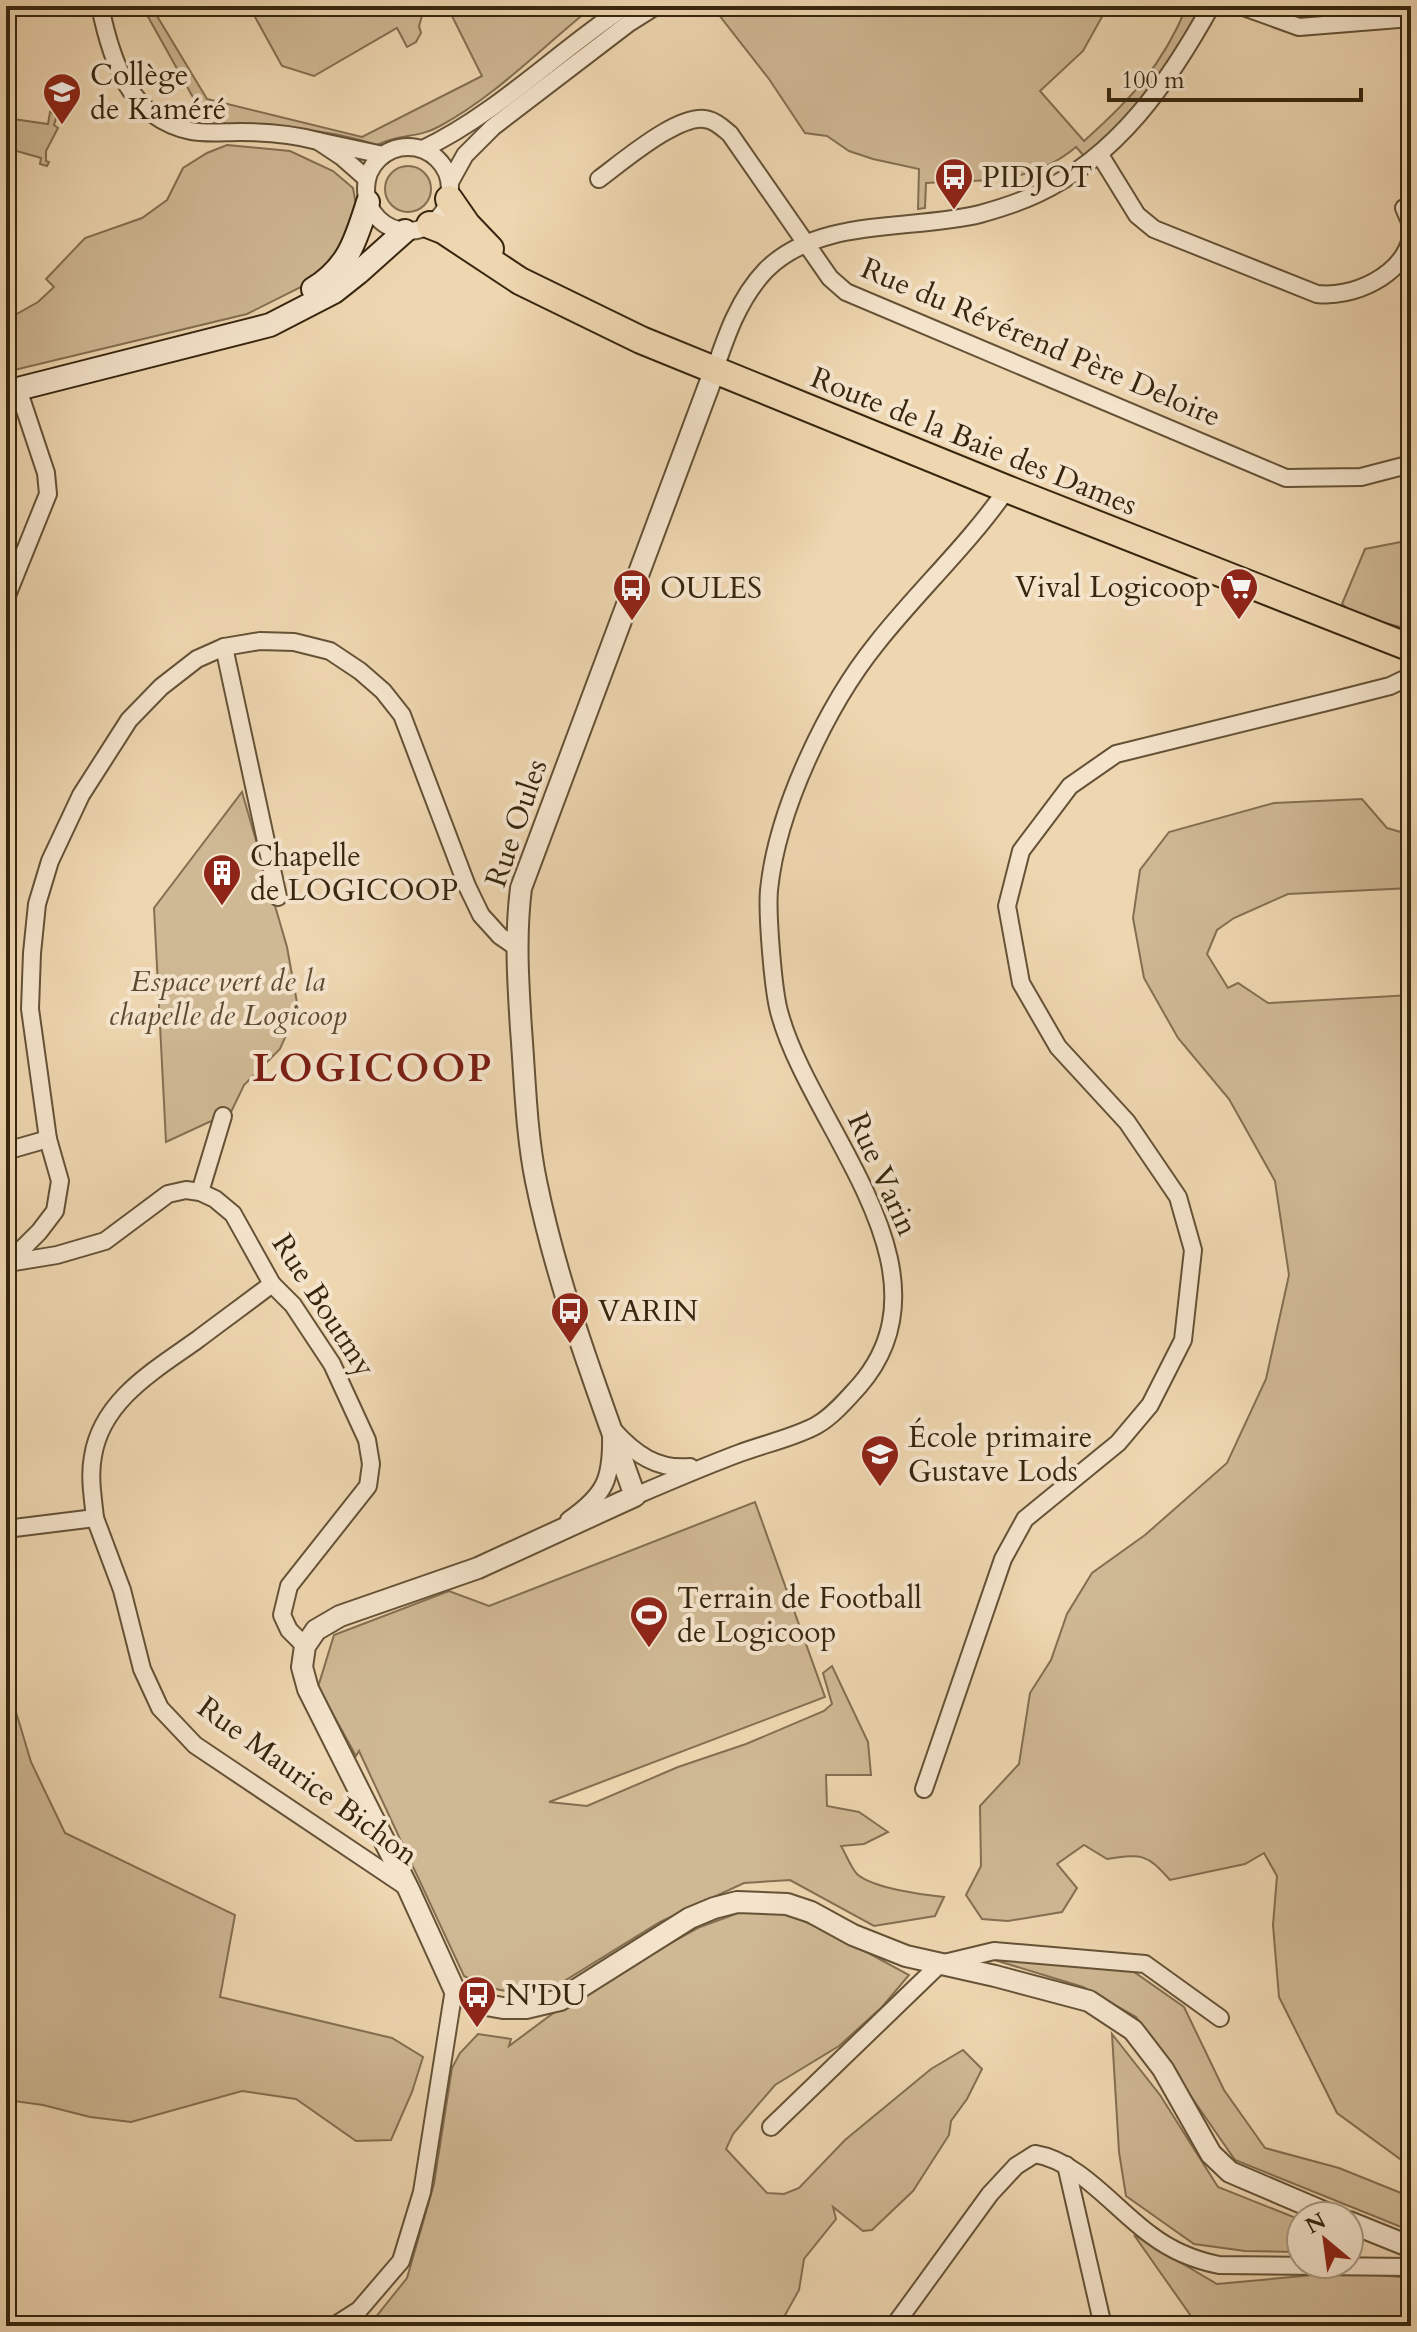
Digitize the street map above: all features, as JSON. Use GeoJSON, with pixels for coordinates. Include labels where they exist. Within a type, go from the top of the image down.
{"type":"FeatureCollection","features":[{"type":"Feature","properties":{"kind":"main road","name":"Route de la Baie des Dames"},"geometry":{"type":"LineString","coordinates":[[450,190],[467,225],[520,281]]}},
{"type":"Feature","properties":{"kind":"main road"},"geometry":{"type":"LineString","coordinates":[[10,387],[267,316],[329,279],[354,247],[368,202]]}},
{"type":"Feature","properties":{"kind":"main road","name":"Route de la Baie des Dames"},"geometry":{"type":"LineString","coordinates":[[418,228],[443,230],[520,281],[714,372],[1411,648]]}},
{"type":"Feature","properties":{"kind":"main road"},"geometry":{"type":"LineString","coordinates":[[10,387],[270,325],[334,292],[418,228]]}},
{"type":"Feature","properties":{"kind":"street"},"geometry":{"type":"LineString","coordinates":[[100,6],[121,77],[146,111],[193,132],[275,133],[383,155]]}},
{"type":"Feature","properties":{"kind":"street"},"geometry":{"type":"LineString","coordinates":[[423,149],[473,122],[626,6]]}},
{"type":"Feature","properties":{"kind":"street"},"geometry":{"type":"LineString","coordinates":[[450,190],[441,162],[423,149],[402,147],[383,155],[367,179],[368,202],[383,222],[418,228],[445,209],[465,155],[493,127],[629,23],[656,6]]}},
{"type":"Feature","properties":{"kind":"street"},"geometry":{"type":"LineString","coordinates":[[714,372],[744,299],[767,270],[791,252],[868,226],[978,215],[1034,195],[1062,181],[1100,155],[1162,87],[1211,6]]}},
{"type":"Feature","properties":{"kind":"street"},"geometry":{"type":"LineString","coordinates":[[1241,6],[1299,27],[1411,18]]}},
{"type":"Feature","properties":{"kind":"street","name":"Rue du Révérend Père Deloire"},"geometry":{"type":"LineString","coordinates":[[599,179],[673,127],[693,119],[708,119],[730,134],[830,278],[846,292],[1286,478],[1361,477],[1411,464]]}},
{"type":"Feature","properties":{"kind":"street"},"geometry":{"type":"LineString","coordinates":[[318,141],[367,179]]}},
{"type":"Feature","properties":{"kind":"street"},"geometry":{"type":"LineString","coordinates":[[1100,155],[1137,215],[1154,229],[1317,294],[1330,296],[1360,290],[1394,268],[1411,238]]}},
{"type":"Feature","properties":{"kind":"street"},"geometry":{"type":"LineString","coordinates":[[1404,208],[1411,224]]}},
{"type":"Feature","properties":{"kind":"street","name":"Rue Oules"},"geometry":{"type":"LineString","coordinates":[[635,1496],[569,1311],[535,1178],[525,1092],[516,947],[521,888],[714,372]]}},
{"type":"Feature","properties":{"kind":"street"},"geometry":{"type":"LineString","coordinates":[[6,598],[48,494],[46,473],[10,387]]}},
{"type":"Feature","properties":{"kind":"street","name":"Rue Varin"},"geometry":{"type":"LineString","coordinates":[[305,1646],[316,1630],[340,1616],[478,1568],[635,1496],[818,1424],[849,1398],[879,1358],[893,1322],[893,1288],[886,1242],[865,1192],[806,1080],[779,1014],[769,892],[778,843],[803,770],[840,698],[875,645],[1007,489]]}},
{"type":"Feature","properties":{"kind":"street"},"geometry":{"type":"LineString","coordinates":[[6,1264],[39,1232],[55,1211],[60,1181],[48,1139],[30,1009],[37,904],[50,861],[81,795],[129,720],[161,687],[197,659],[224,647],[260,641],[294,642],[330,651],[383,691],[402,715],[481,915],[500,936],[516,947]]}},
{"type":"Feature","properties":{"kind":"street"},"geometry":{"type":"LineString","coordinates":[[224,647],[278,897]]}},
{"type":"Feature","properties":{"kind":"street"},"geometry":{"type":"LineString","coordinates":[[924,1789],[1003,1559],[1025,1519],[1118,1443],[1150,1405],[1183,1340],[1193,1250],[1178,1197],[1127,1122],[1058,1047],[1021,983],[1007,906],[1021,851],[1070,786],[1116,754],[1349,697],[1390,686],[1411,676]]}},
{"type":"Feature","properties":{"kind":"street"},"geometry":{"type":"LineString","coordinates":[[6,1264],[57,1255],[105,1241],[168,1194],[186,1190],[200,1192],[223,1116]]}},
{"type":"Feature","properties":{"kind":"street"},"geometry":{"type":"LineString","coordinates":[[6,1151],[48,1139]]}},
{"type":"Feature","properties":{"kind":"street","name":"Rue Boutmy"},"geometry":{"type":"LineString","coordinates":[[200,1192],[215,1199],[233,1214],[272,1284],[300,1315],[332,1364],[367,1440],[371,1464],[368,1486],[289,1586],[282,1615],[289,1630],[305,1646]]}},
{"type":"Feature","properties":{"kind":"street","name":"Rue Maurice Bichon"},"geometry":{"type":"LineString","coordinates":[[272,1284],[139,1380],[118,1404],[103,1425],[93,1455],[91,1485],[95,1518],[122,1590],[142,1669],[160,1708],[195,1745],[408,1888],[454,1989]]}},
{"type":"Feature","properties":{"kind":"street"},"geometry":{"type":"LineString","coordinates":[[610,1427],[631,1450],[670,1469],[709,1466]]}},
{"type":"Feature","properties":{"kind":"street"},"geometry":{"type":"LineString","coordinates":[[531,1544],[572,1518],[597,1497],[610,1475],[610,1427]]}},
{"type":"Feature","properties":{"kind":"street"},"geometry":{"type":"LineString","coordinates":[[6,1529],[95,1518]]}},
{"type":"Feature","properties":{"kind":"street"},"geometry":{"type":"LineString","coordinates":[[305,1646],[302,1667],[308,1689],[408,1888]]}},
{"type":"Feature","properties":{"kind":"street"},"geometry":{"type":"LineString","coordinates":[[334,2326],[359,2310],[401,2261],[422,2192],[454,1989],[475,2003],[499,2009],[526,2008],[560,2000],[690,1918],[737,1902],[787,1904],[906,1956],[1089,2001],[1133,2030],[1163,2069],[1211,2154],[1230,2172],[1296,2200]]}},
{"type":"Feature","properties":{"kind":"street"},"geometry":{"type":"LineString","coordinates":[[771,2127],[940,1964],[994,1951],[1145,1964],[1220,2018]]}},
{"type":"Feature","properties":{"kind":"street"},"geometry":{"type":"LineString","coordinates":[[894,2326],[990,2194],[1016,2166],[1035,2154],[1053,2157],[1066,2165],[1150,2235],[1199,2261],[1219,2265],[1411,2267]]}},
{"type":"Feature","properties":{"kind":"street"},"geometry":{"type":"LineString","coordinates":[[1066,2165],[1103,2326]]}},
{"type":"Feature","properties":{"kind":"street"},"geometry":{"type":"LineString","coordinates":[[1365,2228],[1411,2247]]}},
{"type":"Feature","properties":{"kind":"green space"},"geometry":{"type":"Polygon","coordinates":[[[142,6],[151,6],[207,99],[362,137],[482,76],[452,16],[425,6],[589,6],[585,13],[515,73],[460,114],[432,130],[377,145],[336,134],[294,128],[209,126],[142,6]]]}},
{"type":"Feature","properties":{"kind":"green space"},"geometry":{"type":"Polygon","coordinates":[[[249,6],[425,6],[419,26],[421,33],[416,42],[407,47],[397,28],[314,76],[282,66],[249,6]]]}},
{"type":"Feature","properties":{"kind":"green space"},"geometry":{"type":"Polygon","coordinates":[[[712,6],[1108,6],[1083,51],[1040,91],[1084,141],[1144,80],[1167,46],[1187,6],[1202,6],[1169,66],[1127,117],[1085,157],[1076,147],[1059,159],[1023,174],[986,180],[926,183],[925,208],[918,209],[919,169],[873,159],[849,151],[827,136],[805,133],[769,79],[712,6]]]}},
{"type":"Feature","properties":{"kind":"green space"},"geometry":{"type":"Polygon","coordinates":[[[50,112],[57,115],[54,125],[58,128],[46,151],[47,166],[40,164],[41,158],[6,148],[6,118],[48,124],[50,112]]]}},
{"type":"Feature","properties":{"kind":"green space"},"geometry":{"type":"Polygon","coordinates":[[[227,145],[290,151],[333,171],[353,188],[358,216],[336,259],[301,287],[247,314],[6,372],[6,320],[38,302],[54,287],[46,279],[85,238],[142,218],[167,200],[183,168],[227,145]]]}},
{"type":"Feature","properties":{"kind":"green space"},"geometry":{"type":"Polygon","coordinates":[[[408,166],[425,172],[431,189],[425,206],[408,212],[391,206],[385,189],[391,172],[408,166]]]}},
{"type":"Feature","properties":{"kind":"green space"},"geometry":{"type":"Polygon","coordinates":[[[1411,540],[1411,630],[1356,615],[1342,604],[1365,549],[1411,540]]]}},
{"type":"Feature","properties":{"kind":"green space","name":"Espace vert de la chapelle de Logicoop"},"geometry":{"type":"Polygon","coordinates":[[[242,792],[287,947],[298,1008],[280,1049],[244,1085],[231,1112],[166,1142],[154,908],[242,792]]]}},
{"type":"Feature","properties":{"kind":"green space"},"geometry":{"type":"Polygon","coordinates":[[[1362,799],[1387,828],[1411,835],[1411,888],[1288,894],[1234,918],[1217,930],[1207,954],[1228,988],[1238,983],[1268,1003],[1411,995],[1411,2167],[1337,2113],[1279,1997],[1273,1925],[1277,1876],[1264,1853],[1245,1864],[1170,1880],[1149,1860],[1136,1856],[1107,1859],[1084,1845],[1057,1864],[1077,1888],[1062,1912],[1008,1921],[982,1919],[966,1895],[981,1866],[980,1806],[1019,1764],[1030,1693],[1051,1660],[1067,1614],[1092,1573],[1145,1535],[1227,1463],[1266,1379],[1289,1275],[1275,1181],[1229,1099],[1178,1038],[1144,978],[1133,918],[1140,870],[1169,832],[1274,803],[1362,799]]]}},
{"type":"Feature","properties":{"kind":"green space"},"geometry":{"type":"Polygon","coordinates":[[[755,1502],[825,1697],[549,1802],[587,1806],[824,1711],[832,1704],[823,1673],[832,1666],[868,1742],[871,1775],[826,1775],[827,1806],[859,1812],[888,1832],[864,1844],[841,1846],[857,1874],[864,1879],[898,1890],[944,1897],[935,1916],[874,1926],[790,1880],[744,1883],[660,1922],[561,1983],[511,1992],[488,1987],[464,1976],[359,1751],[356,1756],[318,1687],[334,1635],[449,1591],[489,1606],[755,1502]]]}},
{"type":"Feature","properties":{"kind":"green space"},"geometry":{"type":"Polygon","coordinates":[[[6,1691],[10,1692],[31,1762],[65,1833],[235,1915],[220,1997],[392,2038],[423,2057],[391,2140],[356,2141],[296,2099],[242,2091],[131,2122],[6,2100],[6,1691]]]}},
{"type":"Feature","properties":{"kind":"green space"},"geometry":{"type":"Polygon","coordinates":[[[741,1912],[788,1914],[837,1936],[909,1975],[882,2007],[839,2046],[775,2085],[733,2134],[726,2149],[767,2193],[784,2194],[799,2188],[845,2140],[931,2069],[963,2050],[982,2069],[967,2099],[951,2121],[949,2135],[913,2191],[872,2230],[863,2231],[833,2207],[836,2219],[804,2259],[799,2290],[779,2326],[362,2326],[375,2318],[407,2278],[434,2184],[452,2068],[460,2053],[478,2034],[511,2039],[509,2046],[579,1994],[700,1927],[741,1912]]]}},
{"type":"Feature","properties":{"kind":"green space"},"geometry":{"type":"Polygon","coordinates":[[[988,1958],[1127,1967],[1184,2007],[1224,2090],[1265,2148],[1339,2168],[1411,2197],[1411,2231],[1365,2212],[1365,2200],[1334,2200],[1235,2160],[1136,2017],[1083,1987],[988,1958]]]}},
{"type":"Feature","properties":{"kind":"green space"},"geometry":{"type":"Polygon","coordinates":[[[1112,2034],[1160,2095],[1218,2187],[1285,2214],[1285,2252],[1245,2251],[1194,2244],[1126,2196],[1119,2152],[1112,2034]]]}},
{"type":"Feature","properties":{"kind":"green space"},"geometry":{"type":"Polygon","coordinates":[[[1134,2235],[1217,2284],[1285,2278],[1365,2280],[1365,2274],[1411,2278],[1411,2326],[1198,2326],[1134,2235]]]}},
{"type":"Feature","properties":{"kind":"place","name":"Collège de Kaméré"},"geometry":{"type":"Point","coordinates":[62,126]}},
{"type":"Feature","properties":{"kind":"place","name":"PIDJOT"},"geometry":{"type":"Point","coordinates":[954,211]}},
{"type":"Feature","properties":{"kind":"place","name":"Vival Logicoop"},"geometry":{"type":"Point","coordinates":[1239,621]}},
{"type":"Feature","properties":{"kind":"place","name":"OULES"},"geometry":{"type":"Point","coordinates":[632,622]}},
{"type":"Feature","properties":{"kind":"place","name":"Chapelle de LOGICOOP"},"geometry":{"type":"Point","coordinates":[222,907]}},
{"type":"Feature","properties":{"kind":"place","name":"VARIN"},"geometry":{"type":"Point","coordinates":[570,1345]}},
{"type":"Feature","properties":{"kind":"place","name":"École primaire Gustave Lods"},"geometry":{"type":"Point","coordinates":[880,1488]}},
{"type":"Feature","properties":{"kind":"place","name":"Terrain de Football de Logicoop"},"geometry":{"type":"Point","coordinates":[649,1649]}},
{"type":"Feature","properties":{"kind":"place","name":"N'DU"},"geometry":{"type":"Point","coordinates":[477,2029]}},
{"type":"Feature","properties":{"kind":"district","name":"LOGICOOP"},"geometry":{"type":"Point","coordinates":[373,1068]}}]}
